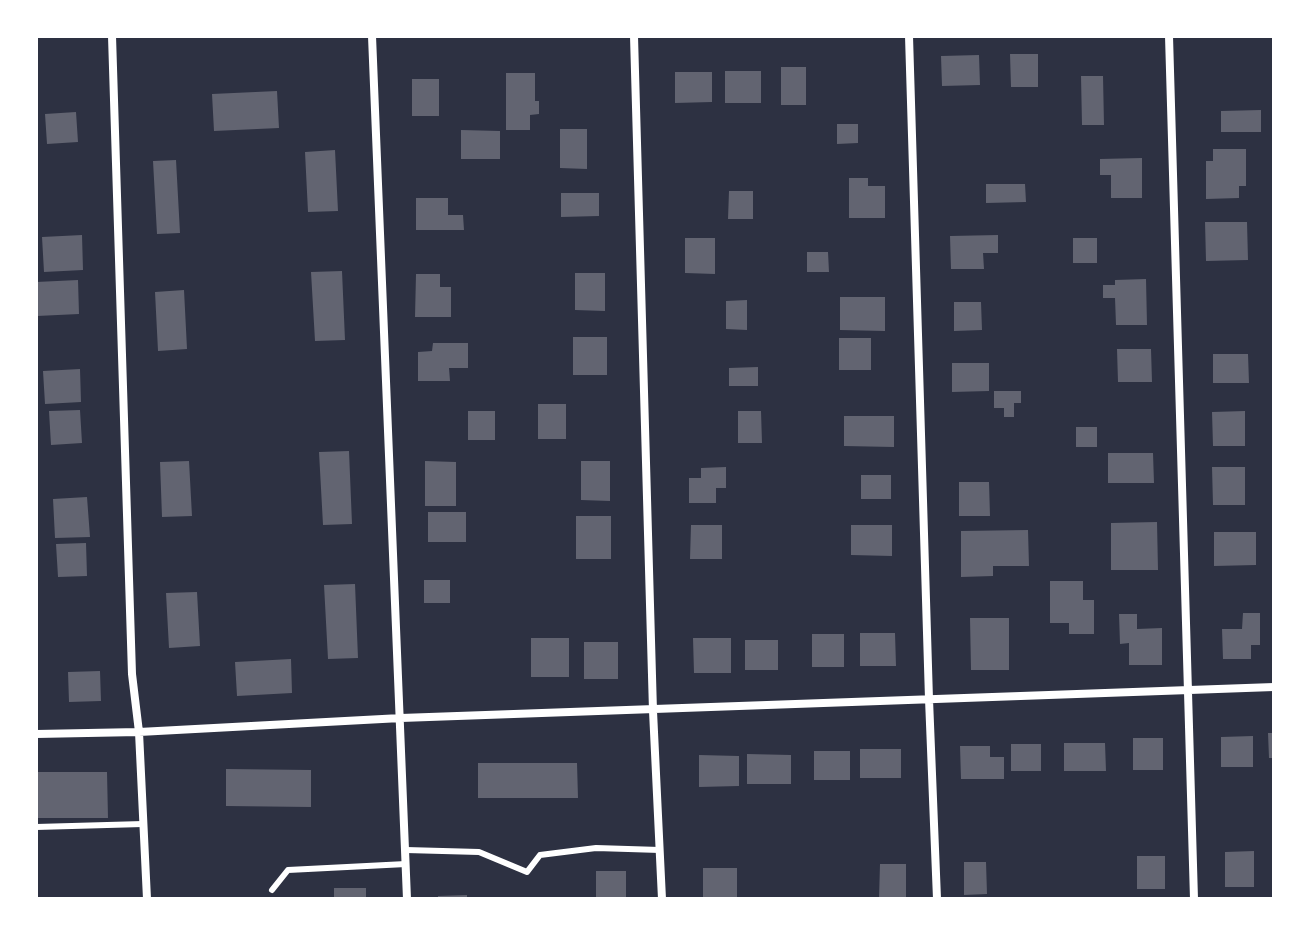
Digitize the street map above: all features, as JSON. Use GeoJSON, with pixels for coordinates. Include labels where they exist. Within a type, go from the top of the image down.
{"type":"FeatureCollection","features":[{"type":"Feature","properties":{"kind":"street"},"geometry":{"type":"LineString","coordinates":[[112,36],[132,674],[139,732],[147,899]]}},
{"type":"Feature","properties":{"kind":"street"},"geometry":{"type":"LineString","coordinates":[[372,36],[407,899]]}},
{"type":"Feature","properties":{"kind":"street"},"geometry":{"type":"LineString","coordinates":[[634,36],[653,711],[662,899]]}},
{"type":"Feature","properties":{"kind":"street"},"geometry":{"type":"LineString","coordinates":[[909,36],[937,899]]}},
{"type":"Feature","properties":{"kind":"street"},"geometry":{"type":"LineString","coordinates":[[1169,36],[1194,899]]}},
{"type":"Feature","properties":{"kind":"street"},"geometry":{"type":"LineString","coordinates":[[36,734],[1274,687]]}},
{"type":"Feature","properties":{"kind":"lane"},"geometry":{"type":"LineString","coordinates":[[36,827],[143,824]]}},
{"type":"Feature","properties":{"kind":"lane"},"geometry":{"type":"LineString","coordinates":[[406,850],[479,852],[527,872],[540,855],[596,848],[660,850]]}},
{"type":"Feature","properties":{"kind":"lane"},"geometry":{"type":"LineString","coordinates":[[272,890],[288,870],[406,864]]}},
{"type":"Feature","properties":{"kind":"building"},"geometry":{"type":"Polygon","coordinates":[[[1010,54],[1038,54],[1038,87],[1011,87],[1010,54]]]}},
{"type":"Feature","properties":{"kind":"building"},"geometry":{"type":"Polygon","coordinates":[[[979,55],[980,85],[942,86],[941,56],[979,55]]]}},
{"type":"Feature","properties":{"kind":"building"},"geometry":{"type":"Polygon","coordinates":[[[781,67],[806,67],[806,105],[781,105],[781,67]]]}},
{"type":"Feature","properties":{"kind":"building"},"geometry":{"type":"Polygon","coordinates":[[[725,71],[761,71],[761,103],[725,103],[725,71]]]}},
{"type":"Feature","properties":{"kind":"building"},"geometry":{"type":"Polygon","coordinates":[[[675,72],[712,72],[712,102],[675,103],[675,72]]]}},
{"type":"Feature","properties":{"kind":"building"},"geometry":{"type":"Polygon","coordinates":[[[506,73],[535,73],[535,101],[539,101],[539,114],[530,115],[530,130],[506,130],[506,73]]]}},
{"type":"Feature","properties":{"kind":"building"},"geometry":{"type":"Polygon","coordinates":[[[1081,76],[1103,76],[1104,125],[1082,125],[1081,76]]]}},
{"type":"Feature","properties":{"kind":"building"},"geometry":{"type":"Polygon","coordinates":[[[412,79],[439,79],[439,116],[412,116],[412,79]]]}},
{"type":"Feature","properties":{"kind":"building"},"geometry":{"type":"Polygon","coordinates":[[[277,91],[279,128],[214,131],[212,94],[277,91]]]}},
{"type":"Feature","properties":{"kind":"building"},"geometry":{"type":"Polygon","coordinates":[[[1261,110],[1261,132],[1221,132],[1221,111],[1261,110]]]}},
{"type":"Feature","properties":{"kind":"building"},"geometry":{"type":"Polygon","coordinates":[[[76,112],[78,142],[47,144],[45,114],[76,112]]]}},
{"type":"Feature","properties":{"kind":"building"},"geometry":{"type":"Polygon","coordinates":[[[837,124],[858,124],[858,143],[837,144],[837,124]]]}},
{"type":"Feature","properties":{"kind":"building"},"geometry":{"type":"Polygon","coordinates":[[[560,129],[587,129],[587,169],[560,168],[560,129]]]}},
{"type":"Feature","properties":{"kind":"building"},"geometry":{"type":"Polygon","coordinates":[[[461,130],[500,131],[500,159],[461,159],[461,130]]]}},
{"type":"Feature","properties":{"kind":"building"},"geometry":{"type":"Polygon","coordinates":[[[1213,149],[1246,149],[1246,186],[1239,186],[1239,198],[1206,199],[1206,161],[1213,161],[1213,149]]]}},
{"type":"Feature","properties":{"kind":"building"},"geometry":{"type":"Polygon","coordinates":[[[335,150],[338,211],[308,212],[305,152],[335,150]]]}},
{"type":"Feature","properties":{"kind":"building"},"geometry":{"type":"Polygon","coordinates":[[[1142,158],[1142,198],[1111,198],[1111,175],[1100,175],[1100,159],[1142,158]]]}},
{"type":"Feature","properties":{"kind":"building"},"geometry":{"type":"Polygon","coordinates":[[[176,160],[180,233],[157,234],[153,161],[176,160]]]}},
{"type":"Feature","properties":{"kind":"building"},"geometry":{"type":"Polygon","coordinates":[[[849,178],[868,178],[868,186],[885,186],[885,218],[849,218],[849,178]]]}},
{"type":"Feature","properties":{"kind":"building"},"geometry":{"type":"Polygon","coordinates":[[[986,184],[1025,184],[1026,202],[986,203],[986,184]]]}},
{"type":"Feature","properties":{"kind":"building"},"geometry":{"type":"Polygon","coordinates":[[[729,191],[753,191],[753,219],[728,219],[729,191]]]}},
{"type":"Feature","properties":{"kind":"building"},"geometry":{"type":"Polygon","coordinates":[[[561,193],[599,193],[599,216],[561,217],[561,193]]]}},
{"type":"Feature","properties":{"kind":"building"},"geometry":{"type":"Polygon","coordinates":[[[416,198],[448,198],[448,215],[463,215],[464,230],[416,230],[416,198]]]}},
{"type":"Feature","properties":{"kind":"building"},"geometry":{"type":"Polygon","coordinates":[[[1205,222],[1247,222],[1248,260],[1206,261],[1205,222]]]}},
{"type":"Feature","properties":{"kind":"building"},"geometry":{"type":"Polygon","coordinates":[[[82,235],[83,270],[44,272],[42,237],[82,235]]]}},
{"type":"Feature","properties":{"kind":"building"},"geometry":{"type":"Polygon","coordinates":[[[998,235],[998,253],[983,253],[984,269],[951,269],[950,236],[998,235]]]}},
{"type":"Feature","properties":{"kind":"building"},"geometry":{"type":"Polygon","coordinates":[[[685,238],[715,238],[715,274],[685,273],[685,238]]]}},
{"type":"Feature","properties":{"kind":"building"},"geometry":{"type":"Polygon","coordinates":[[[1073,238],[1097,238],[1097,263],[1073,263],[1073,238]]]}},
{"type":"Feature","properties":{"kind":"building"},"geometry":{"type":"Polygon","coordinates":[[[807,252],[828,252],[829,272],[807,272],[807,252]]]}},
{"type":"Feature","properties":{"kind":"building"},"geometry":{"type":"Polygon","coordinates":[[[342,271],[345,340],[315,341],[311,272],[342,271]]]}},
{"type":"Feature","properties":{"kind":"building"},"geometry":{"type":"Polygon","coordinates":[[[575,273],[605,273],[605,311],[575,310],[575,273]]]}},
{"type":"Feature","properties":{"kind":"building"},"geometry":{"type":"Polygon","coordinates":[[[416,274],[440,274],[440,287],[451,287],[451,317],[415,317],[416,274]]]}},
{"type":"Feature","properties":{"kind":"building"},"geometry":{"type":"Polygon","coordinates":[[[1146,279],[1147,325],[1116,325],[1115,298],[1103,298],[1103,285],[1115,285],[1115,280],[1146,279]]]}},
{"type":"Feature","properties":{"kind":"building"},"geometry":{"type":"Polygon","coordinates":[[[78,280],[79,314],[37,316],[36,282],[78,280]]]}},
{"type":"Feature","properties":{"kind":"building"},"geometry":{"type":"Polygon","coordinates":[[[184,290],[187,349],[158,351],[155,292],[184,290]]]}},
{"type":"Feature","properties":{"kind":"building"},"geometry":{"type":"Polygon","coordinates":[[[840,297],[885,297],[885,331],[840,330],[840,297]]]}},
{"type":"Feature","properties":{"kind":"building"},"geometry":{"type":"Polygon","coordinates":[[[747,300],[747,330],[726,329],[726,301],[747,300]]]}},
{"type":"Feature","properties":{"kind":"building"},"geometry":{"type":"Polygon","coordinates":[[[954,302],[981,302],[982,330],[954,331],[954,302]]]}},
{"type":"Feature","properties":{"kind":"building"},"geometry":{"type":"Polygon","coordinates":[[[573,337],[607,337],[607,375],[573,375],[573,337]]]}},
{"type":"Feature","properties":{"kind":"building"},"geometry":{"type":"Polygon","coordinates":[[[839,338],[871,338],[871,370],[839,370],[839,338]]]}},
{"type":"Feature","properties":{"kind":"building"},"geometry":{"type":"Polygon","coordinates":[[[433,343],[468,343],[468,368],[449,368],[450,381],[418,381],[418,352],[432,351],[433,343]]]}},
{"type":"Feature","properties":{"kind":"building"},"geometry":{"type":"Polygon","coordinates":[[[1117,349],[1151,349],[1152,382],[1118,382],[1117,349]]]}},
{"type":"Feature","properties":{"kind":"building"},"geometry":{"type":"Polygon","coordinates":[[[1213,354],[1248,354],[1249,383],[1213,383],[1213,354]]]}},
{"type":"Feature","properties":{"kind":"building"},"geometry":{"type":"Polygon","coordinates":[[[952,363],[989,363],[989,391],[952,392],[952,363]]]}},
{"type":"Feature","properties":{"kind":"building"},"geometry":{"type":"Polygon","coordinates":[[[758,367],[758,386],[729,386],[729,368],[758,367]]]}},
{"type":"Feature","properties":{"kind":"building"},"geometry":{"type":"Polygon","coordinates":[[[80,369],[81,402],[45,404],[43,371],[80,369]]]}},
{"type":"Feature","properties":{"kind":"building"},"geometry":{"type":"Polygon","coordinates":[[[994,391],[1021,391],[1021,403],[1014,403],[1014,417],[1004,417],[1004,408],[994,408],[994,391]]]}},
{"type":"Feature","properties":{"kind":"building"},"geometry":{"type":"Polygon","coordinates":[[[538,404],[566,404],[566,439],[538,439],[538,404]]]}},
{"type":"Feature","properties":{"kind":"building"},"geometry":{"type":"Polygon","coordinates":[[[80,410],[82,443],[51,445],[49,411],[80,410]]]}},
{"type":"Feature","properties":{"kind":"building"},"geometry":{"type":"Polygon","coordinates":[[[468,411],[495,411],[495,440],[468,440],[468,411]]]}},
{"type":"Feature","properties":{"kind":"building"},"geometry":{"type":"Polygon","coordinates":[[[738,411],[761,411],[762,443],[738,443],[738,411]]]}},
{"type":"Feature","properties":{"kind":"building"},"geometry":{"type":"Polygon","coordinates":[[[1245,411],[1245,446],[1213,446],[1212,412],[1245,411]]]}},
{"type":"Feature","properties":{"kind":"building"},"geometry":{"type":"Polygon","coordinates":[[[844,416],[894,416],[894,447],[844,446],[844,416]]]}},
{"type":"Feature","properties":{"kind":"building"},"geometry":{"type":"Polygon","coordinates":[[[1076,427],[1097,427],[1097,447],[1076,447],[1076,427]]]}},
{"type":"Feature","properties":{"kind":"building"},"geometry":{"type":"Polygon","coordinates":[[[349,451],[352,524],[323,525],[319,452],[349,451]]]}},
{"type":"Feature","properties":{"kind":"building"},"geometry":{"type":"Polygon","coordinates":[[[1108,453],[1153,453],[1154,483],[1108,483],[1108,453]]]}},
{"type":"Feature","properties":{"kind":"building"},"geometry":{"type":"Polygon","coordinates":[[[189,461],[192,516],[162,517],[160,462],[189,461]]]}},
{"type":"Feature","properties":{"kind":"building"},"geometry":{"type":"Polygon","coordinates":[[[425,461],[456,462],[456,506],[425,506],[425,461]]]}},
{"type":"Feature","properties":{"kind":"building"},"geometry":{"type":"Polygon","coordinates":[[[581,461],[610,461],[610,501],[581,500],[581,461]]]}},
{"type":"Feature","properties":{"kind":"building"},"geometry":{"type":"Polygon","coordinates":[[[726,467],[726,488],[716,488],[716,503],[689,503],[689,478],[701,478],[701,468],[726,467]]]}},
{"type":"Feature","properties":{"kind":"building"},"geometry":{"type":"Polygon","coordinates":[[[1212,467],[1245,467],[1245,505],[1213,505],[1212,467]]]}},
{"type":"Feature","properties":{"kind":"building"},"geometry":{"type":"Polygon","coordinates":[[[861,475],[891,475],[891,499],[861,499],[861,475]]]}},
{"type":"Feature","properties":{"kind":"building"},"geometry":{"type":"Polygon","coordinates":[[[959,482],[989,482],[990,516],[959,516],[959,482]]]}},
{"type":"Feature","properties":{"kind":"building"},"geometry":{"type":"Polygon","coordinates":[[[87,497],[90,537],[55,538],[53,499],[87,497]]]}},
{"type":"Feature","properties":{"kind":"building"},"geometry":{"type":"Polygon","coordinates":[[[428,512],[466,512],[466,542],[428,542],[428,512]]]}},
{"type":"Feature","properties":{"kind":"building"},"geometry":{"type":"Polygon","coordinates":[[[576,516],[611,516],[611,559],[576,559],[576,516]]]}},
{"type":"Feature","properties":{"kind":"building"},"geometry":{"type":"Polygon","coordinates":[[[1157,522],[1158,570],[1111,570],[1111,523],[1157,522]]]}},
{"type":"Feature","properties":{"kind":"building"},"geometry":{"type":"Polygon","coordinates":[[[691,525],[722,525],[722,559],[690,559],[691,525]]]}},
{"type":"Feature","properties":{"kind":"building"},"geometry":{"type":"Polygon","coordinates":[[[851,525],[892,525],[892,556],[851,555],[851,525]]]}},
{"type":"Feature","properties":{"kind":"building"},"geometry":{"type":"Polygon","coordinates":[[[1028,530],[1029,566],[993,566],[993,576],[961,577],[961,531],[1028,530]]]}},
{"type":"Feature","properties":{"kind":"building"},"geometry":{"type":"Polygon","coordinates":[[[1214,532],[1256,532],[1256,565],[1214,566],[1214,532]]]}},
{"type":"Feature","properties":{"kind":"building"},"geometry":{"type":"Polygon","coordinates":[[[86,543],[87,576],[58,577],[56,544],[86,543]]]}},
{"type":"Feature","properties":{"kind":"building"},"geometry":{"type":"Polygon","coordinates":[[[424,580],[450,580],[450,603],[424,603],[424,580]]]}},
{"type":"Feature","properties":{"kind":"building"},"geometry":{"type":"Polygon","coordinates":[[[1050,581],[1083,581],[1083,600],[1094,600],[1094,634],[1069,634],[1069,623],[1050,623],[1050,581]]]}},
{"type":"Feature","properties":{"kind":"building"},"geometry":{"type":"Polygon","coordinates":[[[355,584],[358,658],[328,659],[324,585],[355,584]]]}},
{"type":"Feature","properties":{"kind":"building"},"geometry":{"type":"Polygon","coordinates":[[[197,592],[200,646],[169,648],[166,593],[197,592]]]}},
{"type":"Feature","properties":{"kind":"building"},"geometry":{"type":"Polygon","coordinates":[[[1243,613],[1260,613],[1260,645],[1251,645],[1251,659],[1223,659],[1222,629],[1242,629],[1243,613]]]}},
{"type":"Feature","properties":{"kind":"building"},"geometry":{"type":"Polygon","coordinates":[[[1119,614],[1137,614],[1137,629],[1162,628],[1162,665],[1129,665],[1129,643],[1120,644],[1119,614]]]}},
{"type":"Feature","properties":{"kind":"building"},"geometry":{"type":"Polygon","coordinates":[[[970,618],[1009,618],[1009,670],[971,670],[970,618]]]}},
{"type":"Feature","properties":{"kind":"building"},"geometry":{"type":"Polygon","coordinates":[[[860,633],[895,633],[896,666],[860,666],[860,633]]]}},
{"type":"Feature","properties":{"kind":"building"},"geometry":{"type":"Polygon","coordinates":[[[812,634],[844,634],[844,667],[812,667],[812,634]]]}},
{"type":"Feature","properties":{"kind":"building"},"geometry":{"type":"Polygon","coordinates":[[[531,638],[569,638],[569,677],[531,677],[531,638]]]}},
{"type":"Feature","properties":{"kind":"building"},"geometry":{"type":"Polygon","coordinates":[[[693,638],[731,638],[731,673],[694,673],[693,638]]]}},
{"type":"Feature","properties":{"kind":"building"},"geometry":{"type":"Polygon","coordinates":[[[745,640],[778,640],[778,670],[745,670],[745,640]]]}},
{"type":"Feature","properties":{"kind":"building"},"geometry":{"type":"Polygon","coordinates":[[[584,642],[618,642],[618,679],[584,679],[584,642]]]}},
{"type":"Feature","properties":{"kind":"building"},"geometry":{"type":"Polygon","coordinates":[[[291,659],[292,693],[237,696],[235,662],[291,659]]]}},
{"type":"Feature","properties":{"kind":"building"},"geometry":{"type":"Polygon","coordinates":[[[100,671],[101,701],[69,702],[68,672],[100,671]]]}},
{"type":"Feature","properties":{"kind":"building"},"geometry":{"type":"Polygon","coordinates":[[[1268,733],[1274,733],[1274,758],[1269,758],[1268,733]]]}},
{"type":"Feature","properties":{"kind":"building"},"geometry":{"type":"Polygon","coordinates":[[[1253,736],[1253,767],[1221,767],[1221,737],[1253,736]]]}},
{"type":"Feature","properties":{"kind":"building"},"geometry":{"type":"Polygon","coordinates":[[[1133,738],[1163,738],[1163,770],[1133,770],[1133,738]]]}},
{"type":"Feature","properties":{"kind":"building"},"geometry":{"type":"Polygon","coordinates":[[[1064,743],[1105,743],[1106,771],[1064,771],[1064,743]]]}},
{"type":"Feature","properties":{"kind":"building"},"geometry":{"type":"Polygon","coordinates":[[[1011,744],[1041,744],[1041,771],[1011,771],[1011,744]]]}},
{"type":"Feature","properties":{"kind":"building"},"geometry":{"type":"Polygon","coordinates":[[[960,746],[990,746],[990,757],[1004,757],[1004,779],[961,779],[960,746]]]}},
{"type":"Feature","properties":{"kind":"building"},"geometry":{"type":"Polygon","coordinates":[[[860,749],[901,749],[901,778],[860,778],[860,749]]]}},
{"type":"Feature","properties":{"kind":"building"},"geometry":{"type":"Polygon","coordinates":[[[814,751],[850,751],[850,780],[814,780],[814,751]]]}},
{"type":"Feature","properties":{"kind":"building"},"geometry":{"type":"Polygon","coordinates":[[[747,754],[791,755],[791,784],[747,784],[747,754]]]}},
{"type":"Feature","properties":{"kind":"building"},"geometry":{"type":"Polygon","coordinates":[[[699,755],[739,756],[739,786],[699,787],[699,755]]]}},
{"type":"Feature","properties":{"kind":"building"},"geometry":{"type":"Polygon","coordinates":[[[478,763],[577,763],[578,798],[478,798],[478,763]]]}},
{"type":"Feature","properties":{"kind":"building"},"geometry":{"type":"Polygon","coordinates":[[[226,769],[311,770],[311,807],[226,806],[226,769]]]}},
{"type":"Feature","properties":{"kind":"building"},"geometry":{"type":"Polygon","coordinates":[[[36,772],[107,772],[108,818],[36,818],[36,772]]]}},
{"type":"Feature","properties":{"kind":"building"},"geometry":{"type":"Polygon","coordinates":[[[1254,851],[1254,887],[1225,887],[1225,852],[1254,851]]]}},
{"type":"Feature","properties":{"kind":"building"},"geometry":{"type":"Polygon","coordinates":[[[1137,856],[1165,856],[1165,889],[1137,889],[1137,856]]]}},
{"type":"Feature","properties":{"kind":"building"},"geometry":{"type":"Polygon","coordinates":[[[964,862],[986,862],[987,894],[964,895],[964,862]]]}},
{"type":"Feature","properties":{"kind":"building"},"geometry":{"type":"Polygon","coordinates":[[[880,864],[906,864],[906,899],[879,899],[880,864]]]}},
{"type":"Feature","properties":{"kind":"building"},"geometry":{"type":"Polygon","coordinates":[[[703,868],[737,868],[737,899],[703,899],[703,868]]]}},
{"type":"Feature","properties":{"kind":"building"},"geometry":{"type":"Polygon","coordinates":[[[596,871],[626,871],[626,899],[596,899],[596,871]]]}},
{"type":"Feature","properties":{"kind":"building"},"geometry":{"type":"Polygon","coordinates":[[[334,888],[366,888],[366,899],[334,899],[334,888]]]}},
{"type":"Feature","properties":{"kind":"building"},"geometry":{"type":"Polygon","coordinates":[[[467,895],[467,899],[438,899],[438,896],[467,895]]]}}]}
